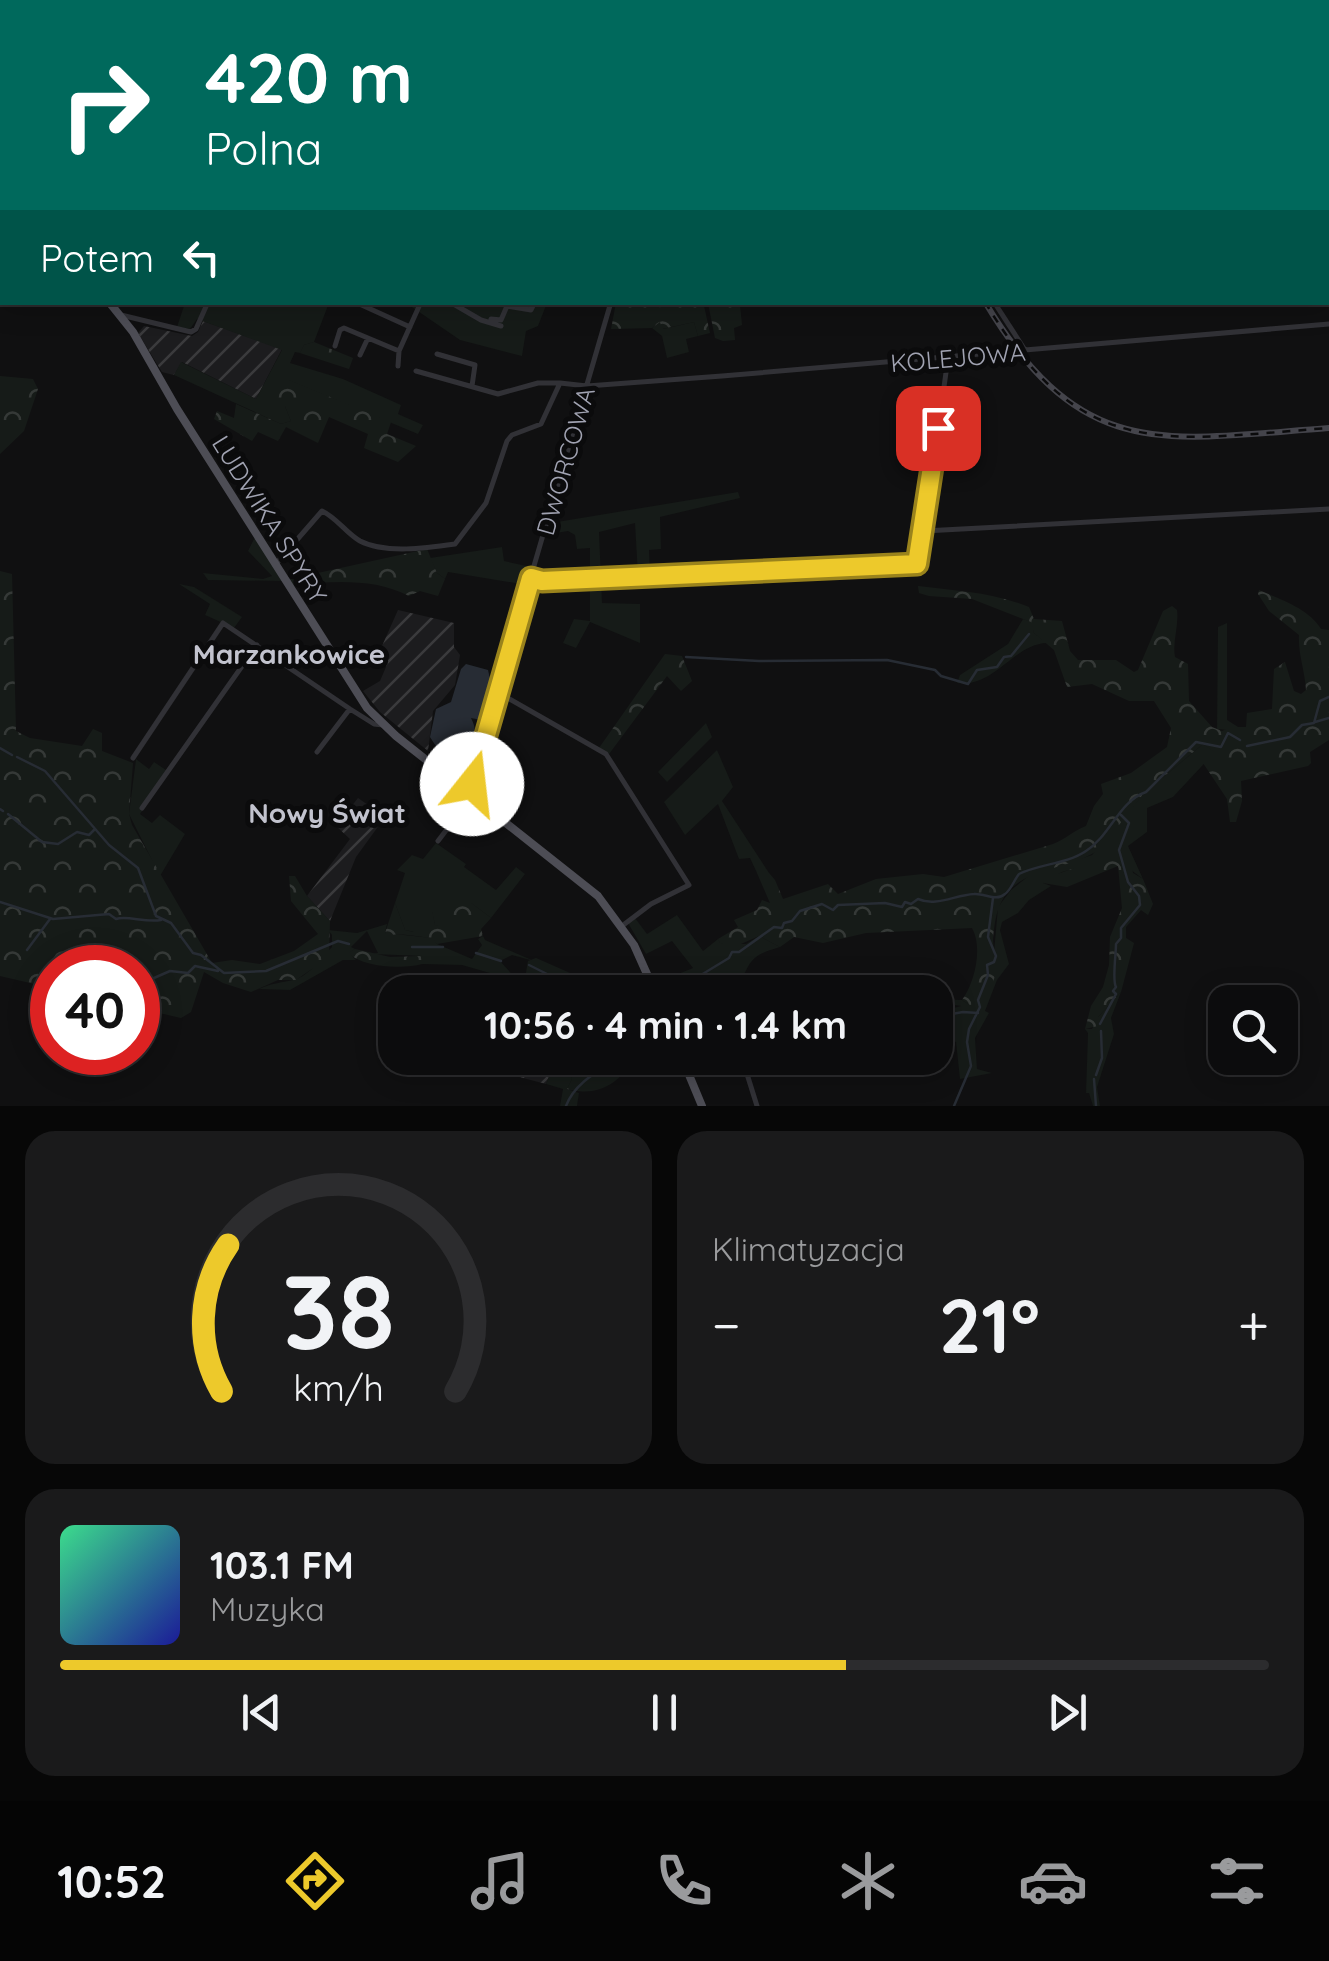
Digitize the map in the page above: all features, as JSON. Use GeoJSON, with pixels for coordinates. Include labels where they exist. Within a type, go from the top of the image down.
{"type":"FeatureCollection","features":[{"type":"Feature","properties":{"kind":"main road","name":"LUDWIKA SPYRY"},"geometry":{"type":"LineString","coordinates":[[111,305],[134,324],[177,409],[368,709],[587,884],[622,926],[646,975]]}},
{"type":"Feature","properties":{"kind":"main road"},"geometry":{"type":"LineString","coordinates":[[689,1075],[702,1106]]}},
{"type":"Feature","properties":{"kind":"street"},"geometry":{"type":"LineString","coordinates":[[959,0],[980,0]]}},
{"type":"Feature","properties":{"kind":"street"},"geometry":{"type":"LineString","coordinates":[[134,324],[191,332],[207,305]]}},
{"type":"Feature","properties":{"kind":"street"},"geometry":{"type":"LineString","coordinates":[[361,305],[410,328]]}},
{"type":"Feature","properties":{"kind":"street"},"geometry":{"type":"LineString","coordinates":[[381,315],[385,305]]}},
{"type":"Feature","properties":{"kind":"street"},"geometry":{"type":"LineString","coordinates":[[398,366],[400,350],[420,305]]}},
{"type":"Feature","properties":{"kind":"street"},"geometry":{"type":"LineString","coordinates":[[462,305],[501,326]]}},
{"type":"Feature","properties":{"kind":"street"},"geometry":{"type":"LineString","coordinates":[[490,323],[491,319],[501,320],[507,306],[531,310],[534,305]]}},
{"type":"Feature","properties":{"kind":"street","name":"DWORCOWA"},"geometry":{"type":"LineString","coordinates":[[470,794],[610,305]]}},
{"type":"Feature","properties":{"kind":"street"},"geometry":{"type":"LineString","coordinates":[[996,305],[1025,350]]}},
{"type":"Feature","properties":{"kind":"street","name":"KOLEJOWA"},"geometry":{"type":"LineString","coordinates":[[587,386],[1329,324]]}},
{"type":"Feature","properties":{"kind":"street"},"geometry":{"type":"LineString","coordinates":[[335,346],[344,328],[400,350]]}},
{"type":"Feature","properties":{"kind":"street"},"geometry":{"type":"LineString","coordinates":[[360,355],[368,338]]}},
{"type":"Feature","properties":{"kind":"street"},"geometry":{"type":"LineString","coordinates":[[438,354],[475,366],[472,386]]}},
{"type":"Feature","properties":{"kind":"street"},"geometry":{"type":"LineString","coordinates":[[531,578],[542,581],[914,565],[919,562],[948,358]]}},
{"type":"Feature","properties":{"kind":"street"},"geometry":{"type":"LineString","coordinates":[[416,370],[498,394],[538,383],[587,386]]}},
{"type":"Feature","properties":{"kind":"street"},"geometry":{"type":"LineString","coordinates":[[275,565],[322,511],[359,540],[394,551],[455,544],[486,502],[507,441],[512,435],[541,424],[560,383]]}},
{"type":"Feature","properties":{"kind":"street"},"geometry":{"type":"LineString","coordinates":[[924,531],[1329,509]]}},
{"type":"Feature","properties":{"kind":"street"},"geometry":{"type":"LineString","coordinates":[[132,758],[222,623],[359,715],[384,725]]}},
{"type":"Feature","properties":{"kind":"street"},"geometry":{"type":"LineString","coordinates":[[142,808],[257,645]]}},
{"type":"Feature","properties":{"kind":"street"},"geometry":{"type":"LineString","coordinates":[[498,692],[606,754],[689,885],[651,904],[622,926]]}},
{"type":"Feature","properties":{"kind":"street"},"geometry":{"type":"LineString","coordinates":[[318,752],[350,709]]}},
{"type":"Feature","properties":{"kind":"street"},"geometry":{"type":"LineString","coordinates":[[359,715],[368,709]]}},
{"type":"Feature","properties":{"kind":"street"},"geometry":{"type":"LineString","coordinates":[[438,841],[470,794]]}},
{"type":"Feature","properties":{"kind":"street"},"geometry":{"type":"LineString","coordinates":[[747,1075],[757,1106]]}},
{"type":"Feature","properties":{"kind":"shaded area"},"geometry":{"type":"Polygon","coordinates":[[[203,321],[282,349],[256,399],[182,362],[174,375],[162,372],[138,333],[144,326],[192,336],[203,321]]]}},
{"type":"Feature","properties":{"kind":"shaded area"},"geometry":{"type":"Polygon","coordinates":[[[398,610],[454,623],[454,647],[460,655],[455,685],[433,711],[428,751],[380,712],[363,691],[380,681],[386,667],[382,646],[398,610]]]}},
{"type":"Feature","properties":{"kind":"shaded area"},"geometry":{"type":"Polygon","coordinates":[[[466,664],[488,670],[491,683],[481,720],[471,718],[474,743],[460,764],[441,754],[430,737],[436,709],[451,702],[466,664]]]}},
{"type":"Feature","properties":{"kind":"shaded area"},"geometry":{"type":"Polygon","coordinates":[[[358,798],[385,817],[356,857],[330,921],[307,896],[350,839],[336,826],[358,798]]]}},
{"type":"Feature","properties":{"kind":"shaded area"},"geometry":{"type":"Polygon","coordinates":[[[512,1075],[550,1075],[546,1084],[512,1075]]]}},
{"type":"Feature","properties":{"kind":"green space"},"geometry":{"type":"Polygon","coordinates":[[[184,305],[328,305],[314,342],[304,345],[300,353],[295,352],[290,363],[343,379],[401,405],[398,414],[423,425],[418,434],[288,380],[289,363],[285,406],[291,421],[281,424],[174,375],[181,362],[256,399],[282,350],[197,319],[190,329],[177,327],[184,305]]]}},
{"type":"Feature","properties":{"kind":"green space"},"geometry":{"type":"Polygon","coordinates":[[[409,305],[546,305],[538,326],[526,331],[522,356],[460,340],[409,305]]]}},
{"type":"Feature","properties":{"kind":"green space"},"geometry":{"type":"Polygon","coordinates":[[[616,305],[702,305],[710,333],[698,336],[694,322],[662,329],[660,322],[652,328],[611,329],[616,305]]]}},
{"type":"Feature","properties":{"kind":"green space"},"geometry":{"type":"Polygon","coordinates":[[[708,305],[747,305],[740,306],[742,325],[734,328],[735,340],[715,338],[708,305]]]}},
{"type":"Feature","properties":{"kind":"green space"},"geometry":{"type":"Polygon","coordinates":[[[661,321],[663,329],[694,322],[698,336],[686,339],[689,352],[667,358],[662,336],[652,328],[661,321]]]}},
{"type":"Feature","properties":{"kind":"green space"},"geometry":{"type":"Polygon","coordinates":[[[314,342],[353,358],[349,369],[300,353],[304,345],[314,342]]]}},
{"type":"Feature","properties":{"kind":"green space"},"geometry":{"type":"Polygon","coordinates":[[[289,363],[289,380],[391,422],[387,434],[416,446],[398,462],[364,448],[368,434],[329,417],[318,443],[286,427],[278,441],[258,432],[252,441],[214,419],[217,411],[234,418],[236,404],[281,424],[291,421],[285,406],[277,402],[277,378],[289,363]]]}},
{"type":"Feature","properties":{"kind":"green space"},"geometry":{"type":"Polygon","coordinates":[[[0,376],[33,379],[38,389],[24,431],[0,454],[0,376]]]}},
{"type":"Feature","properties":{"kind":"green space"},"geometry":{"type":"Polygon","coordinates":[[[738,492],[740,498],[660,517],[661,549],[649,550],[650,575],[638,576],[635,523],[599,532],[602,603],[640,604],[640,643],[590,622],[576,648],[563,643],[574,619],[590,621],[590,548],[577,549],[575,535],[568,531],[550,534],[551,523],[738,492]]]}},
{"type":"Feature","properties":{"kind":"green space"},"geometry":{"type":"Polygon","coordinates":[[[255,537],[283,581],[208,580],[203,573],[263,579],[272,576],[248,551],[255,537]]]}},
{"type":"Feature","properties":{"kind":"green space"},"geometry":{"type":"Polygon","coordinates":[[[502,547],[504,561],[531,567],[527,585],[448,572],[445,579],[437,573],[430,558],[502,547]]]}},
{"type":"Feature","properties":{"kind":"green space"},"geometry":{"type":"Polygon","coordinates":[[[427,549],[437,573],[445,579],[438,596],[420,591],[409,596],[366,583],[290,585],[286,580],[427,549]]]}},
{"type":"Feature","properties":{"kind":"green space"},"geometry":{"type":"Polygon","coordinates":[[[0,571],[12,574],[16,731],[30,738],[82,746],[93,729],[102,733],[102,751],[133,763],[129,814],[132,825],[212,963],[232,960],[260,964],[294,951],[318,934],[291,901],[289,876],[295,876],[330,921],[329,957],[296,980],[278,980],[251,992],[204,972],[191,1012],[181,1018],[160,1013],[160,945],[30,945],[30,983],[0,976],[0,571]]]}},
{"type":"Feature","properties":{"kind":"green space"},"geometry":{"type":"Polygon","coordinates":[[[179,584],[194,587],[242,617],[234,628],[205,615],[210,604],[179,584]]]}},
{"type":"Feature","properties":{"kind":"green space"},"geometry":{"type":"Polygon","coordinates":[[[918,586],[988,595],[1029,607],[1034,619],[1062,621],[1070,651],[1078,660],[1116,660],[1134,672],[1163,611],[1172,606],[1177,610],[1175,657],[1188,664],[1189,701],[1212,727],[1222,731],[1227,729],[1227,720],[1246,727],[1247,713],[1272,709],[1274,669],[1285,662],[1294,691],[1301,694],[1306,690],[1299,635],[1269,611],[1259,590],[1293,605],[1321,629],[1329,630],[1329,740],[1310,752],[1308,766],[1241,781],[1242,801],[1236,822],[1230,822],[1227,799],[1203,763],[1214,752],[1203,744],[1144,793],[1101,848],[1038,873],[1011,889],[1001,903],[994,927],[994,947],[1001,960],[991,987],[980,1002],[970,1005],[962,1000],[976,965],[977,945],[972,928],[866,933],[823,943],[794,937],[780,947],[759,936],[734,947],[720,943],[718,939],[738,927],[734,920],[757,910],[762,900],[770,903],[757,873],[769,873],[783,899],[828,884],[838,894],[876,879],[923,874],[944,877],[1053,844],[1086,826],[1103,794],[1101,784],[1131,773],[1167,747],[1171,728],[1154,701],[1129,701],[1092,684],[1067,687],[1054,650],[1034,633],[1031,622],[972,599],[919,593],[918,586]]]}},
{"type":"Feature","properties":{"kind":"green space"},"geometry":{"type":"Polygon","coordinates":[[[1023,619],[1032,622],[1034,633],[1047,643],[1024,650],[982,679],[957,683],[960,675],[1008,644],[1023,619]]]}},
{"type":"Feature","properties":{"kind":"green space"},"geometry":{"type":"Polygon","coordinates":[[[1227,623],[1227,730],[1217,729],[1218,627],[1227,623]]]}},
{"type":"Feature","properties":{"kind":"green space"},"geometry":{"type":"Polygon","coordinates":[[[665,654],[682,656],[692,681],[681,691],[667,676],[609,754],[599,748],[665,654]]]}},
{"type":"Feature","properties":{"kind":"green space"},"geometry":{"type":"Polygon","coordinates":[[[706,723],[712,737],[667,782],[658,772],[706,723]]]}},
{"type":"Feature","properties":{"kind":"green space"},"geometry":{"type":"Polygon","coordinates":[[[1203,744],[1215,752],[1173,797],[1147,808],[1147,832],[1128,846],[1143,879],[1115,858],[1062,872],[1043,883],[1051,886],[1002,922],[1000,930],[1009,964],[997,980],[985,1011],[989,1013],[975,1038],[977,1069],[992,1073],[960,1079],[953,1041],[953,1008],[961,1006],[953,1005],[953,1000],[970,1005],[994,952],[998,907],[1031,874],[1092,855],[1144,793],[1203,744]]]}},
{"type":"Feature","properties":{"kind":"green space"},"geometry":{"type":"Polygon","coordinates":[[[717,750],[733,787],[722,801],[769,873],[757,873],[750,858],[739,859],[718,804],[685,835],[664,802],[717,750]]]}},
{"type":"Feature","properties":{"kind":"green space"},"geometry":{"type":"Polygon","coordinates":[[[136,759],[149,769],[154,762],[169,772],[140,814],[152,823],[160,815],[185,834],[160,876],[129,814],[136,759]]]}},
{"type":"Feature","properties":{"kind":"green space"},"geometry":{"type":"Polygon","coordinates":[[[436,843],[496,890],[516,867],[525,874],[491,918],[471,903],[440,927],[435,925],[432,912],[414,932],[405,930],[395,903],[405,873],[397,870],[412,855],[423,859],[436,843]]]}},
{"type":"Feature","properties":{"kind":"green space"},"geometry":{"type":"Polygon","coordinates":[[[1109,856],[1121,856],[1131,863],[1133,873],[1143,879],[1153,904],[1148,915],[1141,910],[1126,927],[1126,938],[1134,943],[1121,992],[1098,1017],[1102,1025],[1085,1029],[1091,1006],[1103,987],[1110,937],[1122,908],[1118,866],[1067,887],[1043,883],[1046,878],[1109,856]]]}},
{"type":"Feature","properties":{"kind":"green space"},"geometry":{"type":"Polygon","coordinates":[[[462,896],[491,918],[481,929],[483,936],[437,944],[432,938],[385,933],[395,903],[405,930],[413,932],[432,910],[435,925],[440,926],[462,896]]]}},
{"type":"Feature","properties":{"kind":"green space"},"geometry":{"type":"Polygon","coordinates":[[[677,915],[703,951],[718,939],[720,943],[746,944],[759,936],[780,947],[754,959],[744,975],[676,975],[693,968],[672,941],[646,954],[628,923],[635,918],[647,934],[677,915]]]}},
{"type":"Feature","properties":{"kind":"green space"},"geometry":{"type":"Polygon","coordinates":[[[387,924],[385,933],[433,938],[437,944],[472,959],[482,945],[478,939],[483,936],[534,961],[512,955],[500,961],[513,975],[497,975],[462,965],[422,964],[422,956],[371,954],[378,953],[367,931],[351,947],[355,949],[349,953],[356,960],[343,960],[290,990],[259,989],[299,978],[309,971],[332,947],[328,930],[357,933],[387,924]]]}},
{"type":"Feature","properties":{"kind":"green space"},"geometry":{"type":"Polygon","coordinates":[[[355,949],[390,957],[423,956],[422,964],[373,964],[348,953],[355,949]]]}},
{"type":"Feature","properties":{"kind":"green space"},"geometry":{"type":"Polygon","coordinates":[[[536,958],[574,975],[524,975],[528,961],[536,958]]]}},
{"type":"Feature","properties":{"kind":"green space"},"geometry":{"type":"Polygon","coordinates":[[[1121,992],[1111,1018],[1114,1034],[1097,1087],[1100,1106],[1093,1106],[1086,1093],[1085,1029],[1092,1029],[1121,992]]]}},
{"type":"Feature","properties":{"kind":"green space"},"geometry":{"type":"Polygon","coordinates":[[[550,1075],[572,1075],[567,1089],[579,1093],[577,1106],[560,1106],[563,1089],[546,1084],[550,1075]]]}},
{"type":"Feature","properties":{"kind":"green space"},"geometry":{"type":"Polygon","coordinates":[[[572,1075],[621,1075],[606,1087],[587,1091],[567,1089],[572,1075]]]}},
{"type":"Feature","properties":{"kind":"waterway"},"geometry":{"type":"LineString","coordinates":[[658,305],[663,305]]}},
{"type":"Feature","properties":{"kind":"waterway"},"geometry":{"type":"LineString","coordinates":[[686,657],[887,660],[935,670],[941,676],[968,684],[977,670],[997,667],[1004,657],[1011,656],[1029,634]]}},
{"type":"Feature","properties":{"kind":"waterway"},"geometry":{"type":"LineString","coordinates":[[1247,746],[1290,737],[1302,725],[1314,723],[1320,701],[1329,697]]}},
{"type":"Feature","properties":{"kind":"waterway"},"geometry":{"type":"LineString","coordinates":[[1315,722],[1329,718]]}},
{"type":"Feature","properties":{"kind":"waterway"},"geometry":{"type":"LineString","coordinates":[[701,975],[774,927],[782,928],[800,911],[822,904],[833,910],[838,905],[885,903],[902,907],[905,902],[911,904],[918,899],[932,902],[974,894],[1002,896],[1019,874],[1070,859],[1094,845],[1129,803],[1146,792],[1196,742],[1221,747],[1228,733],[1240,740]]}},
{"type":"Feature","properties":{"kind":"waterway"},"geometry":{"type":"LineString","coordinates":[[0,748],[12,755]]}},
{"type":"Feature","properties":{"kind":"waterway"},"geometry":{"type":"LineString","coordinates":[[17,757],[45,771],[109,845],[138,868],[156,916],[171,923],[193,953],[224,973],[266,971],[338,941],[349,944]]}},
{"type":"Feature","properties":{"kind":"waterway"},"geometry":{"type":"LineString","coordinates":[[8,814],[42,842],[58,844],[77,832],[89,835],[94,830]]}},
{"type":"Feature","properties":{"kind":"waterway"},"geometry":{"type":"LineString","coordinates":[[1100,1024],[1116,994],[1116,944],[1121,928],[1140,905],[1139,896],[1128,882],[1119,850],[1129,823],[1121,815]]}},
{"type":"Feature","properties":{"kind":"waterway"},"geometry":{"type":"LineString","coordinates":[[954,1106],[971,1066],[969,1029],[980,1007],[978,1000],[988,975],[987,965],[996,956],[988,937],[993,898]]}},
{"type":"Feature","properties":{"kind":"waterway"},"geometry":{"type":"LineString","coordinates":[[0,902],[53,919],[109,914],[116,919],[161,920]]}},
{"type":"Feature","properties":{"kind":"waterway"},"geometry":{"type":"LineString","coordinates":[[27,950],[50,919]]}},
{"type":"Feature","properties":{"kind":"waterway"},"geometry":{"type":"LineString","coordinates":[[412,947],[443,947]]}},
{"type":"Feature","properties":{"kind":"waterway"},"geometry":{"type":"LineString","coordinates":[[476,953],[501,961]]}},
{"type":"Feature","properties":{"kind":"waterway"},"geometry":{"type":"LineString","coordinates":[[529,965],[549,975]]}},
{"type":"Feature","properties":{"kind":"waterway"},"geometry":{"type":"LineString","coordinates":[[160,975],[170,971],[188,973],[195,966],[218,971]]}},
{"type":"Feature","properties":{"kind":"waterway"},"geometry":{"type":"LineString","coordinates":[[953,1014],[978,1013]]}},
{"type":"Feature","properties":{"kind":"waterway"},"geometry":{"type":"LineString","coordinates":[[1096,1075],[1102,1058],[1101,1031]]}},
{"type":"Feature","properties":{"kind":"waterway"},"geometry":{"type":"LineString","coordinates":[[566,1106],[581,1084],[593,1075]]}},
{"type":"Feature","properties":{"kind":"waterway"},"geometry":{"type":"LineString","coordinates":[[1094,1079],[1096,1106]]}},
{"type":"Feature","properties":{"kind":"railway"},"geometry":{"type":"LineString","coordinates":[[987,305],[1021,354],[1056,392],[1093,416],[1132,430],[1173,436],[1329,428]]}},
{"type":"Feature","properties":{"kind":"district","name":"Marzankowice"},"geometry":{"type":"Point","coordinates":[289,653]}},
{"type":"Feature","properties":{"kind":"district","name":"Nowy Świat"},"geometry":{"type":"Point","coordinates":[327,812]}},
{"type":"Feature","properties":{"kind":"route"},"geometry":{"type":"LineString","coordinates":[[472,784],[531,578],[542,581],[917,564],[938,428]]}}]}
